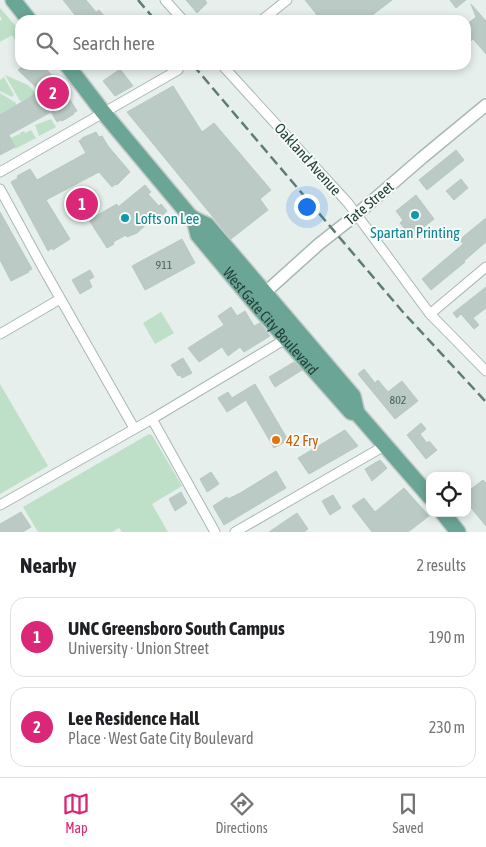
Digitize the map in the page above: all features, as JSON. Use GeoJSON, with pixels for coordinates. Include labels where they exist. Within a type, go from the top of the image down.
{"type":"FeatureCollection","features":[{"type":"Feature","properties":{"kind":"main road"},"geometry":{"type":"LineString","coordinates":[[13,0],[25,15]]}},
{"type":"Feature","properties":{"kind":"main road","name":"West Gate City Boulevard"},"geometry":{"type":"LineString","coordinates":[[70,70],[194,219],[198,235],[260,298],[351,412],[358,413],[426,492]]}},
{"type":"Feature","properties":{"kind":"main road"},"geometry":{"type":"LineString","coordinates":[[446,517],[458,532]]}},
{"type":"Feature","properties":{"kind":"street"},"geometry":{"type":"LineString","coordinates":[[165,0],[178,15]]}},
{"type":"Feature","properties":{"kind":"street"},"geometry":{"type":"LineString","coordinates":[[268,15],[288,0]]}},
{"type":"Feature","properties":{"kind":"street"},"geometry":{"type":"LineString","coordinates":[[0,172],[178,70]]}},
{"type":"Feature","properties":{"kind":"street","name":"Oakland Avenue"},"geometry":{"type":"LineString","coordinates":[[226,70],[356,215],[430,314],[486,371]]}},
{"type":"Feature","properties":{"kind":"street","name":"Tate Street"},"geometry":{"type":"LineString","coordinates":[[260,298],[318,244],[356,215],[486,105]]}},
{"type":"Feature","properties":{"kind":"street"},"geometry":{"type":"LineString","coordinates":[[0,189],[134,428]]}},
{"type":"Feature","properties":{"kind":"street"},"geometry":{"type":"LineString","coordinates":[[430,314],[486,267]]}},
{"type":"Feature","properties":{"kind":"street"},"geometry":{"type":"LineString","coordinates":[[0,334],[60,298]]}},
{"type":"Feature","properties":{"kind":"street"},"geometry":{"type":"LineString","coordinates":[[0,505],[152,419],[292,336]]}},
{"type":"Feature","properties":{"kind":"street"},"geometry":{"type":"LineString","coordinates":[[152,419],[215,532]]}},
{"type":"Feature","properties":{"kind":"street"},"geometry":{"type":"LineString","coordinates":[[235,532],[386,446]]}},
{"type":"Feature","properties":{"kind":"green space"},"geometry":{"type":"Polygon","coordinates":[[[0,8],[15,25],[15,40],[12,35],[0,42],[0,21],[2,19],[0,8]]]}},
{"type":"Feature","properties":{"kind":"green space"},"geometry":{"type":"Polygon","coordinates":[[[5,75],[28,85],[36,94],[20,101],[5,75]]]}},
{"type":"Feature","properties":{"kind":"green space"},"geometry":{"type":"Polygon","coordinates":[[[4,77],[14,95],[12,97],[0,91],[0,80],[4,77]]]}},
{"type":"Feature","properties":{"kind":"green space"},"geometry":{"type":"Polygon","coordinates":[[[0,93],[16,103],[16,105],[0,115],[0,93]]]}},
{"type":"Feature","properties":{"kind":"green space"},"geometry":{"type":"Polygon","coordinates":[[[51,119],[56,127],[39,136],[35,125],[51,119]]]}},
{"type":"Feature","properties":{"kind":"green space"},"geometry":{"type":"Polygon","coordinates":[[[31,130],[36,138],[15,149],[11,138],[19,134],[20,136],[20,133],[24,131],[25,133],[31,130]]]}},
{"type":"Feature","properties":{"kind":"green space"},"geometry":{"type":"Polygon","coordinates":[[[161,312],[174,333],[155,344],[143,323],[161,312]]]}},
{"type":"Feature","properties":{"kind":"green space"},"geometry":{"type":"Polygon","coordinates":[[[0,384],[48,466],[0,494],[0,384]]]}},
{"type":"Feature","properties":{"kind":"green space"},"geometry":{"type":"Polygon","coordinates":[[[149,434],[152,435],[182,486],[152,504],[168,532],[122,532],[119,528],[112,532],[38,532],[23,507],[149,434]]]}},
{"type":"Feature","properties":{"kind":"building"},"geometry":{"type":"Polygon","coordinates":[[[63,0],[86,0],[96,12],[99,10],[104,15],[75,15],[63,0]]]}},
{"type":"Feature","properties":{"kind":"building"},"geometry":{"type":"Polygon","coordinates":[[[186,0],[205,0],[207,3],[197,13],[186,0]]]}},
{"type":"Feature","properties":{"kind":"building"},"geometry":{"type":"Polygon","coordinates":[[[305,0],[392,0],[372,15],[317,15],[305,0]]]}},
{"type":"Feature","properties":{"kind":"building"},"geometry":{"type":"Polygon","coordinates":[[[450,0],[466,0],[456,8],[450,0]]]}},
{"type":"Feature","properties":{"kind":"building"},"geometry":{"type":"Polygon","coordinates":[[[471,4],[486,21],[486,54],[473,39],[471,41],[471,21],[476,17],[471,4]]]}},
{"type":"Feature","properties":{"kind":"building"},"geometry":{"type":"Polygon","coordinates":[[[18,70],[47,70],[63,89],[77,111],[62,121],[57,122],[51,112],[9,135],[15,147],[0,155],[0,115],[40,91],[18,70]]]}},
{"type":"Feature","properties":{"kind":"building"},"geometry":{"type":"Polygon","coordinates":[[[121,70],[133,86],[115,96],[103,81],[121,70]]]}},
{"type":"Feature","properties":{"kind":"building"},"geometry":{"type":"Polygon","coordinates":[[[173,86],[202,132],[214,123],[271,190],[260,199],[268,210],[231,239],[127,112],[173,86]]]}},
{"type":"Feature","properties":{"kind":"building"},"geometry":{"type":"Polygon","coordinates":[[[96,132],[99,137],[102,136],[130,172],[117,185],[112,187],[99,172],[46,200],[70,239],[53,250],[52,248],[48,251],[11,182],[18,178],[17,176],[30,169],[37,180],[86,153],[79,141],[96,132]]]}},
{"type":"Feature","properties":{"kind":"building"},"geometry":{"type":"Polygon","coordinates":[[[456,150],[464,160],[427,190],[419,180],[456,150]]]}},
{"type":"Feature","properties":{"kind":"building"},"geometry":{"type":"Polygon","coordinates":[[[461,179],[468,188],[454,200],[446,191],[461,179]]]}},
{"type":"Feature","properties":{"kind":"building","name":"Lofts on Lee"},"geometry":{"type":"Polygon","coordinates":[[[145,185],[151,192],[148,194],[159,206],[161,204],[167,211],[153,224],[150,221],[137,233],[127,237],[126,235],[113,242],[114,244],[107,248],[89,220],[117,204],[118,207],[145,185]]]}},
{"type":"Feature","properties":{"kind":"building","name":"Spartan Printing"},"geometry":{"type":"Polygon","coordinates":[[[416,195],[434,219],[411,237],[400,223],[403,220],[396,211],[416,195]]]}},
{"type":"Feature","properties":{"kind":"building"},"geometry":{"type":"Polygon","coordinates":[[[0,212],[32,269],[11,281],[0,260],[0,212]]]}},
{"type":"Feature","properties":{"kind":"building"},"geometry":{"type":"Polygon","coordinates":[[[486,218],[486,242],[431,290],[422,279],[463,244],[460,240],[486,218]]]}},
{"type":"Feature","properties":{"kind":"building"},"geometry":{"type":"Polygon","coordinates":[[[182,239],[195,263],[145,290],[132,266],[182,239]]]}},
{"type":"Feature","properties":{"kind":"building"},"geometry":{"type":"Polygon","coordinates":[[[90,270],[94,277],[89,280],[92,287],[80,294],[72,280],[90,270]]]}},
{"type":"Feature","properties":{"kind":"building"},"geometry":{"type":"Polygon","coordinates":[[[486,287],[486,308],[473,318],[479,325],[474,329],[461,314],[457,318],[453,313],[486,287]]]}},
{"type":"Feature","properties":{"kind":"building"},"geometry":{"type":"Polygon","coordinates":[[[231,307],[237,316],[245,311],[254,326],[260,323],[270,336],[244,352],[240,347],[228,356],[222,347],[199,362],[188,348],[224,325],[218,316],[231,307]]]}},
{"type":"Feature","properties":{"kind":"building"},"geometry":{"type":"Polygon","coordinates":[[[183,358],[192,373],[182,378],[180,375],[178,376],[171,365],[183,358]]]}},
{"type":"Feature","properties":{"kind":"building"},"geometry":{"type":"Polygon","coordinates":[[[294,362],[302,370],[275,387],[269,377],[294,362]]]}},
{"type":"Feature","properties":{"kind":"building"},"geometry":{"type":"Polygon","coordinates":[[[364,369],[375,383],[378,380],[388,392],[402,381],[418,401],[395,419],[358,374],[364,369]]]}},
{"type":"Feature","properties":{"kind":"building"},"geometry":{"type":"Polygon","coordinates":[[[255,384],[288,440],[274,448],[246,400],[227,412],[218,398],[228,392],[232,398],[255,384]]]}},
{"type":"Feature","properties":{"kind":"building"},"geometry":{"type":"Polygon","coordinates":[[[421,423],[426,429],[420,434],[427,443],[429,441],[437,450],[426,459],[407,435],[421,423]]]}},
{"type":"Feature","properties":{"kind":"building"},"geometry":{"type":"Polygon","coordinates":[[[345,430],[358,446],[309,474],[298,458],[345,430]]]}},
{"type":"Feature","properties":{"kind":"building"},"geometry":{"type":"Polygon","coordinates":[[[380,460],[387,468],[372,481],[365,469],[380,460]]]}},
{"type":"Feature","properties":{"kind":"building"},"geometry":{"type":"Polygon","coordinates":[[[276,471],[286,488],[224,525],[213,506],[227,497],[228,499],[242,492],[276,471]]]}},
{"type":"Feature","properties":{"kind":"building"},"geometry":{"type":"Polygon","coordinates":[[[211,472],[219,484],[207,492],[200,479],[211,472]]]}},
{"type":"Feature","properties":{"kind":"building"},"geometry":{"type":"Polygon","coordinates":[[[483,480],[486,483],[486,526],[471,508],[471,489],[483,480]]]}},
{"type":"Feature","properties":{"kind":"building"},"geometry":{"type":"Polygon","coordinates":[[[404,488],[428,517],[408,532],[372,532],[352,506],[364,498],[375,512],[404,488]]]}},
{"type":"Feature","properties":{"kind":"building"},"geometry":{"type":"Polygon","coordinates":[[[181,492],[187,503],[175,511],[169,499],[181,492]]]}},
{"type":"Feature","properties":{"kind":"building"},"geometry":{"type":"Polygon","coordinates":[[[333,495],[341,508],[330,515],[322,501],[333,495]]]}},
{"type":"Feature","properties":{"kind":"building"},"geometry":{"type":"Polygon","coordinates":[[[21,512],[31,527],[23,532],[0,532],[0,524],[21,512]]]}},
{"type":"Feature","properties":{"kind":"building"},"geometry":{"type":"Polygon","coordinates":[[[297,513],[308,529],[304,532],[269,532],[297,513]]]}},
{"type":"Feature","properties":{"kind":"railway"},"geometry":{"type":"LineString","coordinates":[[138,0],[151,15]]}},
{"type":"Feature","properties":{"kind":"railway"},"geometry":{"type":"LineString","coordinates":[[197,70],[402,311],[486,402]]}},
{"type":"Feature","properties":{"kind":"place","name":"Lee Residence Hall"},"geometry":{"type":"Point","coordinates":[53,93]}},
{"type":"Feature","properties":{"kind":"place","name":"UNC Greensboro South Campus"},"geometry":{"type":"Point","coordinates":[82,204]}},
{"type":"Feature","properties":{"kind":"place","name":"Spartan Printing"},"geometry":{"type":"Point","coordinates":[415,215]}},
{"type":"Feature","properties":{"kind":"place","name":"Lofts on Lee"},"geometry":{"type":"Point","coordinates":[125,218]}},
{"type":"Feature","properties":{"kind":"place","name":"42 Fry"},"geometry":{"type":"Point","coordinates":[276,440]}}]}
